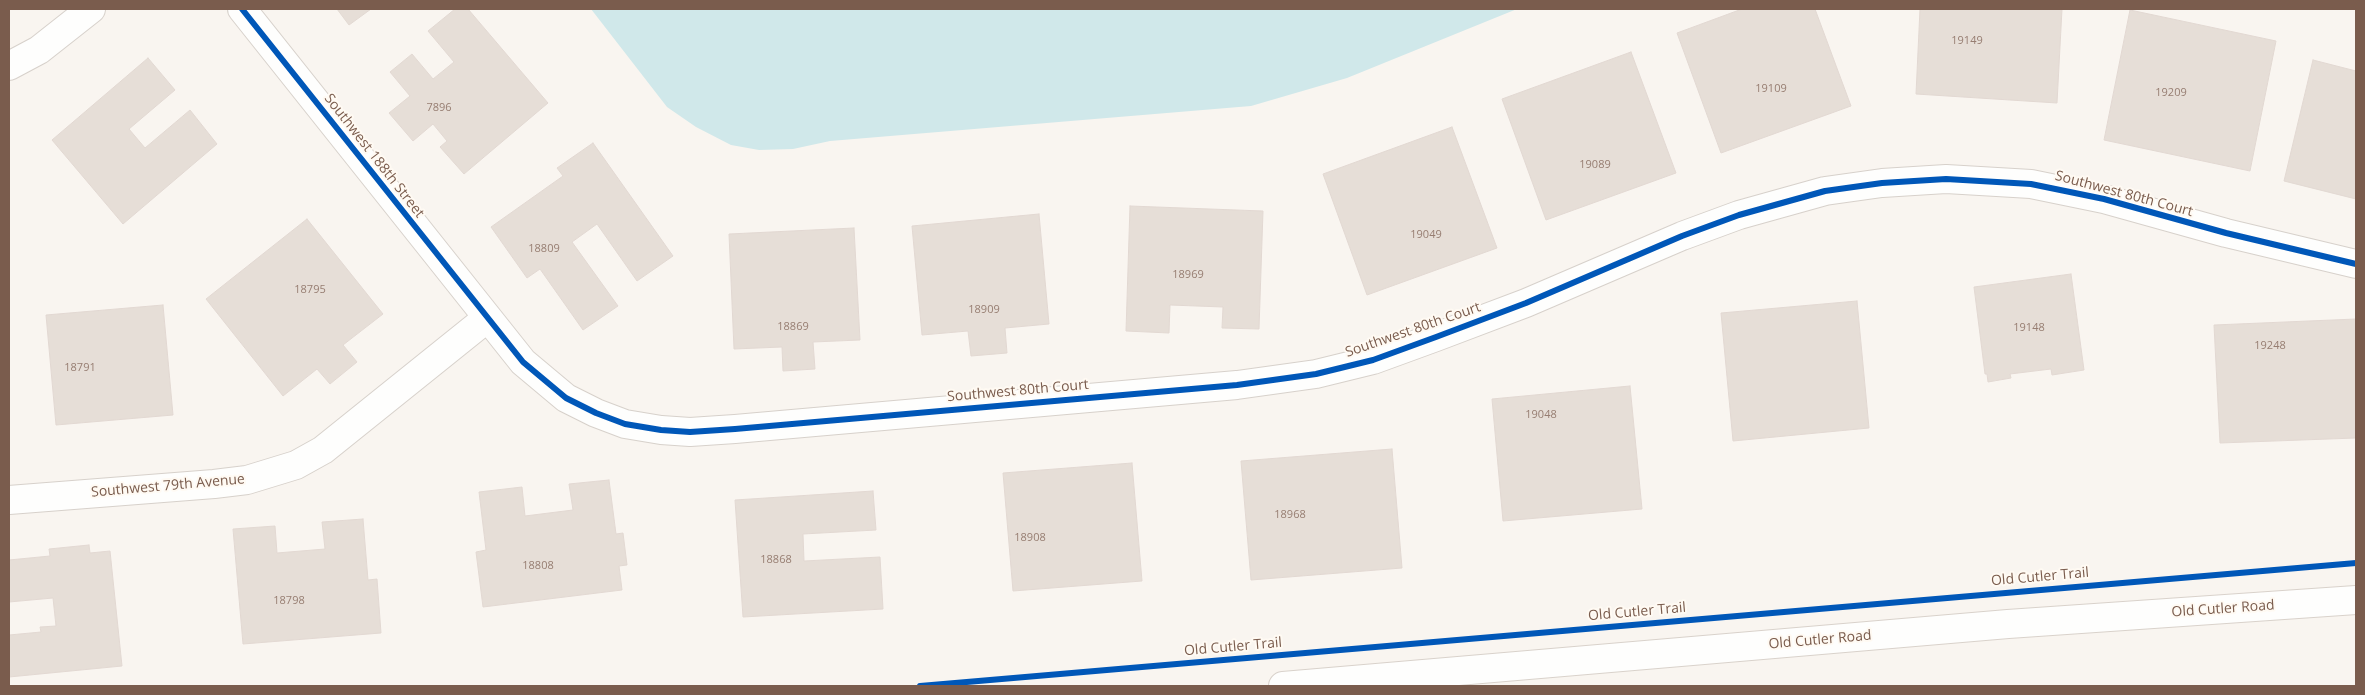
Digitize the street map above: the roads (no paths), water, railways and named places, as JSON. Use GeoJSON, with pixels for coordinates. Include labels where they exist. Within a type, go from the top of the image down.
{"type":"FeatureCollection","features":[{"type":"Feature","properties":{"kind":"street"},"geometry":{"type":"LineString","coordinates":[[9,66],[39,50],[91,9]]}},
{"type":"Feature","properties":{"kind":"street","name":"Southwest 188th Street"},"geometry":{"type":"LineString","coordinates":[[242,9],[486,319]]}},
{"type":"Feature","properties":{"kind":"street","name":"Southwest 80th Court"},"geometry":{"type":"LineString","coordinates":[[486,319],[523,362],[543,381],[574,402],[625,424],[661,430],[690,432],[1237,385],[1316,374],[1373,360],[1436,337],[1739,215],[1825,191],[1882,183],[1946,179],[2031,184],[2104,199],[2226,233],[2356,264]]}},
{"type":"Feature","properties":{"kind":"street","name":"Southwest 79th Avenue"},"geometry":{"type":"LineString","coordinates":[[9,500],[247,480],[296,465],[323,450],[486,319]]}},
{"type":"Feature","properties":{"kind":"street","name":"Old Cutler Road"},"geometry":{"type":"LineString","coordinates":[[1283,686],[2008,624],[2356,600]]}},
{"type":"Feature","properties":{"kind":"water"},"geometry":{"type":"Polygon","coordinates":[[[591,9],[1517,9],[1347,78],[1251,106],[830,141],[793,149],[759,150],[731,145],[696,127],[667,107],[591,9]]]}}]}
